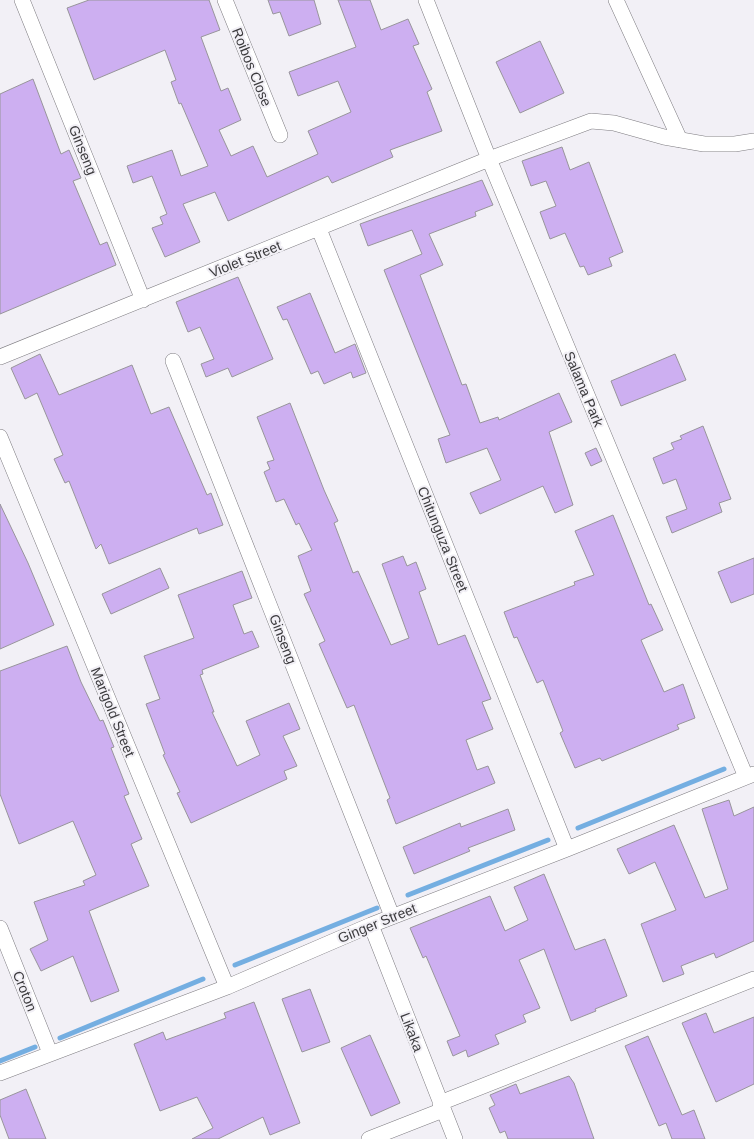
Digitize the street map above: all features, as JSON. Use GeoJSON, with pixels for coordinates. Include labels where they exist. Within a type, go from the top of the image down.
{"type":"FeatureCollection","features":[{"type":"Feature","properties":{"kind":"street","name":"Ginseng"},"geometry":{"type":"LineString","coordinates":[[22,0],[143,300]]}},
{"type":"Feature","properties":{"kind":"street","name":"Roibos Close"},"geometry":{"type":"LineString","coordinates":[[225,0],[280,134]]}},
{"type":"Feature","properties":{"kind":"street","name":"Salama Park"},"geometry":{"type":"LineString","coordinates":[[426,0],[489,159],[750,775]]}},
{"type":"Feature","properties":{"kind":"street"},"geometry":{"type":"LineString","coordinates":[[616,0],[680,140]]}},
{"type":"Feature","properties":{"kind":"street","name":"Violet Street"},"geometry":{"type":"LineString","coordinates":[[0,357],[489,159],[591,121],[614,123],[680,140],[704,144],[735,144],[754,140]]}},
{"type":"Feature","properties":{"kind":"street","name":"Chitunguza Street"},"geometry":{"type":"LineString","coordinates":[[319,229],[567,849]]}},
{"type":"Feature","properties":{"kind":"street","name":"Ginseng"},"geometry":{"type":"LineString","coordinates":[[173,361],[392,916]]}},
{"type":"Feature","properties":{"kind":"street","name":"Marigold Street"},"geometry":{"type":"LineString","coordinates":[[0,437],[227,987]]}},
{"type":"Feature","properties":{"kind":"street","name":"Ginger Street"},"geometry":{"type":"LineString","coordinates":[[0,1073],[227,987],[392,916],[567,849],[750,775]]}},
{"type":"Feature","properties":{"kind":"street","name":"Likaka"},"geometry":{"type":"LineString","coordinates":[[371,925],[455,1139]]}},
{"type":"Feature","properties":{"kind":"street","name":"Croton"},"geometry":{"type":"LineString","coordinates":[[0,928],[50,1053]]}},
{"type":"Feature","properties":{"kind":"street"},"geometry":{"type":"LineString","coordinates":[[369,1139],[441,1107],[754,979]]}},
{"type":"Feature","properties":{"kind":"building"},"geometry":{"type":"Polygon","coordinates":[[[89,0],[209,0],[220,30],[201,37],[221,91],[228,88],[241,120],[219,130],[231,156],[253,146],[267,177],[318,154],[308,131],[351,112],[338,81],[298,96],[289,72],[356,47],[338,0],[370,0],[381,30],[408,19],[419,44],[413,46],[432,89],[427,92],[442,131],[390,150],[393,157],[332,183],[328,176],[228,221],[215,192],[183,204],[200,242],[165,257],[152,228],[163,224],[160,217],[167,214],[152,176],[133,183],[127,166],[172,150],[181,176],[208,166],[181,103],[179,104],[171,82],[176,80],[165,50],[94,80],[67,8],[89,0]]]}},
{"type":"Feature","properties":{"kind":"building"},"geometry":{"type":"Polygon","coordinates":[[[268,0],[314,0],[321,24],[289,36],[280,12],[273,14],[268,0]]]}},
{"type":"Feature","properties":{"kind":"building"},"geometry":{"type":"Polygon","coordinates":[[[540,41],[564,93],[520,113],[496,62],[540,41]]]}},
{"type":"Feature","properties":{"kind":"building"},"geometry":{"type":"Polygon","coordinates":[[[33,79],[61,154],[69,150],[81,178],[73,181],[100,245],[107,242],[116,265],[0,314],[0,94],[33,79]]]}},
{"type":"Feature","properties":{"kind":"building"},"geometry":{"type":"Polygon","coordinates":[[[562,147],[570,170],[589,162],[623,252],[609,258],[612,266],[588,275],[584,266],[580,267],[565,233],[550,239],[540,212],[556,206],[546,181],[531,186],[522,161],[562,147]]]}},
{"type":"Feature","properties":{"kind":"building"},"geometry":{"type":"Polygon","coordinates":[[[482,180],[493,205],[475,212],[476,216],[429,234],[443,265],[420,275],[462,385],[466,384],[480,423],[498,417],[499,420],[559,393],[572,422],[549,432],[573,505],[555,513],[543,486],[480,514],[470,493],[501,480],[487,448],[446,463],[438,439],[450,435],[384,270],[422,254],[412,230],[368,246],[360,224],[482,180]]]}},
{"type":"Feature","properties":{"kind":"building"},"geometry":{"type":"Polygon","coordinates":[[[238,277],[273,359],[232,377],[228,368],[206,377],[201,364],[214,359],[200,327],[188,332],[176,302],[238,277]]]}},
{"type":"Feature","properties":{"kind":"building"},"geometry":{"type":"Polygon","coordinates":[[[310,293],[335,353],[355,344],[366,373],[353,378],[351,372],[324,384],[318,371],[311,374],[287,319],[283,320],[277,307],[310,293]]]}},
{"type":"Feature","properties":{"kind":"building"},"geometry":{"type":"Polygon","coordinates":[[[40,354],[59,395],[132,365],[151,414],[169,407],[207,495],[211,493],[223,525],[199,534],[197,528],[109,564],[101,544],[96,549],[69,481],[65,483],[54,459],[63,455],[37,393],[25,399],[11,368],[40,354]]]}},
{"type":"Feature","properties":{"kind":"building"},"geometry":{"type":"Polygon","coordinates":[[[675,354],[686,380],[621,406],[611,381],[675,354]]]}},
{"type":"Feature","properties":{"kind":"building"},"geometry":{"type":"Polygon","coordinates":[[[290,403],[338,521],[334,523],[353,573],[358,571],[391,645],[409,638],[382,564],[403,556],[407,566],[416,562],[426,589],[419,592],[438,645],[465,635],[491,699],[482,702],[493,729],[466,740],[477,770],[488,766],[495,783],[396,824],[387,800],[390,798],[354,705],[347,708],[319,644],[325,641],[304,594],[311,591],[298,556],[312,550],[299,523],[296,525],[284,499],[276,502],[264,472],[270,469],[267,462],[274,460],[257,417],[290,403]]]}},
{"type":"Feature","properties":{"kind":"building"},"geometry":{"type":"Polygon","coordinates":[[[703,426],[731,499],[719,503],[722,512],[672,533],[666,517],[687,509],[676,479],[663,484],[653,458],[674,449],[671,443],[682,439],[680,436],[703,426]]]}},
{"type":"Feature","properties":{"kind":"building"},"geometry":{"type":"Polygon","coordinates":[[[596,448],[602,461],[591,466],[585,453],[596,448]]]}},
{"type":"Feature","properties":{"kind":"building"},"geometry":{"type":"Polygon","coordinates":[[[0,504],[28,563],[54,625],[0,649],[0,504]]]}},
{"type":"Feature","properties":{"kind":"building"},"geometry":{"type":"Polygon","coordinates":[[[613,515],[649,605],[651,604],[663,630],[641,640],[664,692],[683,684],[695,718],[677,725],[679,729],[602,761],[600,758],[575,768],[560,733],[563,731],[543,680],[537,683],[517,637],[514,638],[504,612],[575,585],[574,582],[594,575],[575,531],[613,515]]]}},
{"type":"Feature","properties":{"kind":"building"},"geometry":{"type":"Polygon","coordinates":[[[754,558],[754,594],[731,603],[718,572],[754,558]]]}},
{"type":"Feature","properties":{"kind":"building"},"geometry":{"type":"Polygon","coordinates":[[[160,568],[169,588],[111,614],[102,594],[160,568]]]}},
{"type":"Feature","properties":{"kind":"building"},"geometry":{"type":"Polygon","coordinates":[[[242,571],[252,598],[233,605],[244,634],[252,631],[259,647],[202,670],[203,674],[200,675],[214,712],[212,712],[237,766],[260,755],[246,721],[289,703],[300,729],[283,736],[297,766],[284,771],[287,779],[191,823],[177,793],[180,792],[163,755],[165,754],[146,704],[160,699],[144,656],[194,638],[178,595],[242,571]]]}},
{"type":"Feature","properties":{"kind":"building"},"geometry":{"type":"Polygon","coordinates":[[[67,646],[81,682],[100,721],[103,720],[114,747],[111,748],[129,794],[124,796],[142,839],[131,844],[149,886],[89,911],[119,991],[91,1002],[73,956],[41,971],[30,949],[48,940],[34,902],[85,885],[83,881],[96,875],[73,821],[19,844],[0,794],[0,671],[67,646]]]}},
{"type":"Feature","properties":{"kind":"building"},"geometry":{"type":"Polygon","coordinates":[[[729,800],[734,816],[754,807],[754,941],[716,958],[714,953],[681,966],[684,974],[663,982],[641,924],[676,910],[655,862],[629,874],[617,849],[674,825],[705,898],[728,889],[702,809],[729,800]]]}},
{"type":"Feature","properties":{"kind":"building"},"geometry":{"type":"Polygon","coordinates":[[[508,809],[515,830],[468,848],[470,851],[414,874],[403,847],[460,823],[461,827],[508,809]]]}},
{"type":"Feature","properties":{"kind":"building"},"geometry":{"type":"Polygon","coordinates":[[[544,874],[575,950],[605,939],[627,996],[571,1021],[544,949],[519,960],[540,1008],[523,1015],[526,1022],[495,1035],[499,1044],[468,1057],[466,1050],[453,1056],[447,1041],[460,1036],[426,956],[423,958],[410,928],[490,896],[505,931],[528,920],[514,887],[544,874]]]}},
{"type":"Feature","properties":{"kind":"building"},"geometry":{"type":"Polygon","coordinates":[[[310,989],[330,1042],[302,1052],[282,999],[310,989]]]}},
{"type":"Feature","properties":{"kind":"building"},"geometry":{"type":"Polygon","coordinates":[[[254,1002],[300,1123],[270,1135],[263,1117],[218,1139],[192,1139],[213,1128],[197,1097],[160,1111],[134,1044],[163,1032],[166,1040],[226,1018],[224,1013],[254,1002]]]}},
{"type":"Feature","properties":{"kind":"building"},"geometry":{"type":"Polygon","coordinates":[[[706,1013],[714,1033],[754,1017],[754,1084],[716,1102],[682,1023],[706,1013]]]}},
{"type":"Feature","properties":{"kind":"building"},"geometry":{"type":"Polygon","coordinates":[[[370,1035],[400,1103],[371,1116],[341,1048],[370,1035]]]}},
{"type":"Feature","properties":{"kind":"building"},"geometry":{"type":"Polygon","coordinates":[[[648,1036],[682,1115],[694,1110],[705,1139],[672,1139],[666,1123],[659,1126],[625,1046],[648,1036]]]}},
{"type":"Feature","properties":{"kind":"building"},"geometry":{"type":"Polygon","coordinates":[[[569,1076],[574,1083],[594,1139],[508,1139],[505,1131],[500,1133],[489,1108],[495,1105],[490,1095],[516,1084],[520,1094],[569,1076]]]}},
{"type":"Feature","properties":{"kind":"building"},"geometry":{"type":"Polygon","coordinates":[[[26,1089],[46,1139],[9,1139],[0,1115],[0,1100],[26,1089]]]}},
{"type":"Feature","properties":{"kind":"waterway"},"geometry":{"type":"LineString","coordinates":[[578,828],[724,769]]}},
{"type":"Feature","properties":{"kind":"waterway"},"geometry":{"type":"LineString","coordinates":[[408,895],[548,840]]}},
{"type":"Feature","properties":{"kind":"waterway"},"geometry":{"type":"LineString","coordinates":[[235,965],[377,908]]}},
{"type":"Feature","properties":{"kind":"waterway"},"geometry":{"type":"LineString","coordinates":[[60,1038],[203,979]]}},
{"type":"Feature","properties":{"kind":"waterway"},"geometry":{"type":"LineString","coordinates":[[0,1061],[35,1047]]}}]}
